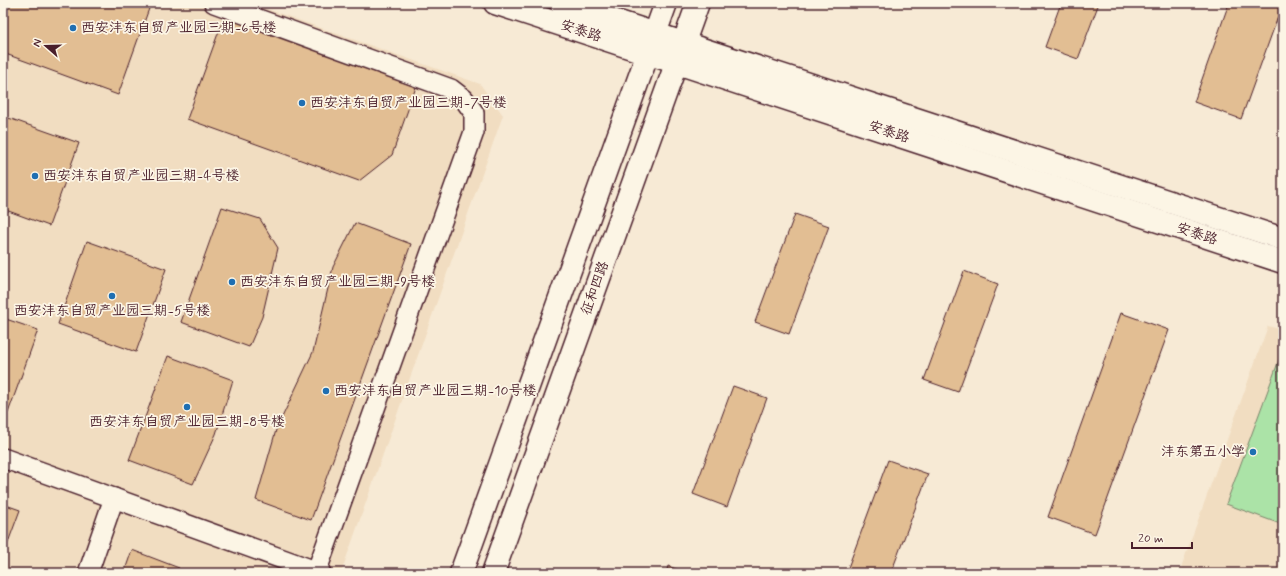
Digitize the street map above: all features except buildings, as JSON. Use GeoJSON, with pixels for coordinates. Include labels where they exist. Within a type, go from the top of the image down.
{"type":"FeatureCollection","features":[{"type":"Feature","properties":{"kind":"street"},"geometry":{"type":"LineString","coordinates":[[3,458],[318,572],[474,132],[474,113],[464,99],[451,89],[214,3]]}},
{"type":"Feature","properties":{"kind":"street","name":"安泰路"},"geometry":{"type":"LineString","coordinates":[[495,3],[651,44],[1283,239]]}},
{"type":"Feature","properties":{"kind":"street","name":"安泰路"},"geometry":{"type":"LineString","coordinates":[[561,3],[651,44]]}},
{"type":"Feature","properties":{"kind":"street","name":"征和四路"},"geometry":{"type":"LineString","coordinates":[[461,573],[666,3]]}},
{"type":"Feature","properties":{"kind":"street","name":"征和四路"},"geometry":{"type":"LineString","coordinates":[[493,573],[698,3]]}},
{"type":"Feature","properties":{"kind":"street","name":"安泰路"},"geometry":{"type":"LineString","coordinates":[[680,53],[1283,262]]}},
{"type":"Feature","properties":{"kind":"street"},"geometry":{"type":"LineString","coordinates":[[88,573],[114,498]]}},
{"type":"Feature","properties":{"kind":"shaded area"},"geometry":{"type":"Polygon","coordinates":[[[3,3],[250,3],[480,84],[503,115],[341,573],[3,573],[3,3]]]}},
{"type":"Feature","properties":{"kind":"shaded area","name":"沣东第五小学"},"geometry":{"type":"Polygon","coordinates":[[[1268,326],[1283,330],[1283,573],[1179,573],[1268,326]]]}},
{"type":"Feature","properties":{"kind":"green space"},"geometry":{"type":"Polygon","coordinates":[[[1283,349],[1283,525],[1226,504],[1283,349]]]}},
{"type":"Feature","properties":{"kind":"place","name":"西安沣东自贸产业园三期-6号楼"},"geometry":{"type":"Point","coordinates":[73,28]}},
{"type":"Feature","properties":{"kind":"place","name":"西安沣东自贸产业园三期-7号楼"},"geometry":{"type":"Point","coordinates":[302,103]}},
{"type":"Feature","properties":{"kind":"place","name":"西安沣东自贸产业园三期-4号楼"},"geometry":{"type":"Point","coordinates":[35,176]}},
{"type":"Feature","properties":{"kind":"place","name":"西安沣东自贸产业园三期-9号楼"},"geometry":{"type":"Point","coordinates":[232,282]}},
{"type":"Feature","properties":{"kind":"place","name":"西安沣东自贸产业园三期-5号楼"},"geometry":{"type":"Point","coordinates":[112,296]}},
{"type":"Feature","properties":{"kind":"place","name":"西安沣东自贸产业园三期-10号楼"},"geometry":{"type":"Point","coordinates":[326,391]}},
{"type":"Feature","properties":{"kind":"place","name":"西安沣东自贸产业园三期-8号楼"},"geometry":{"type":"Point","coordinates":[187,407]}},
{"type":"Feature","properties":{"kind":"place","name":"沣东第五小学"},"geometry":{"type":"Point","coordinates":[1253,452]}}]}
